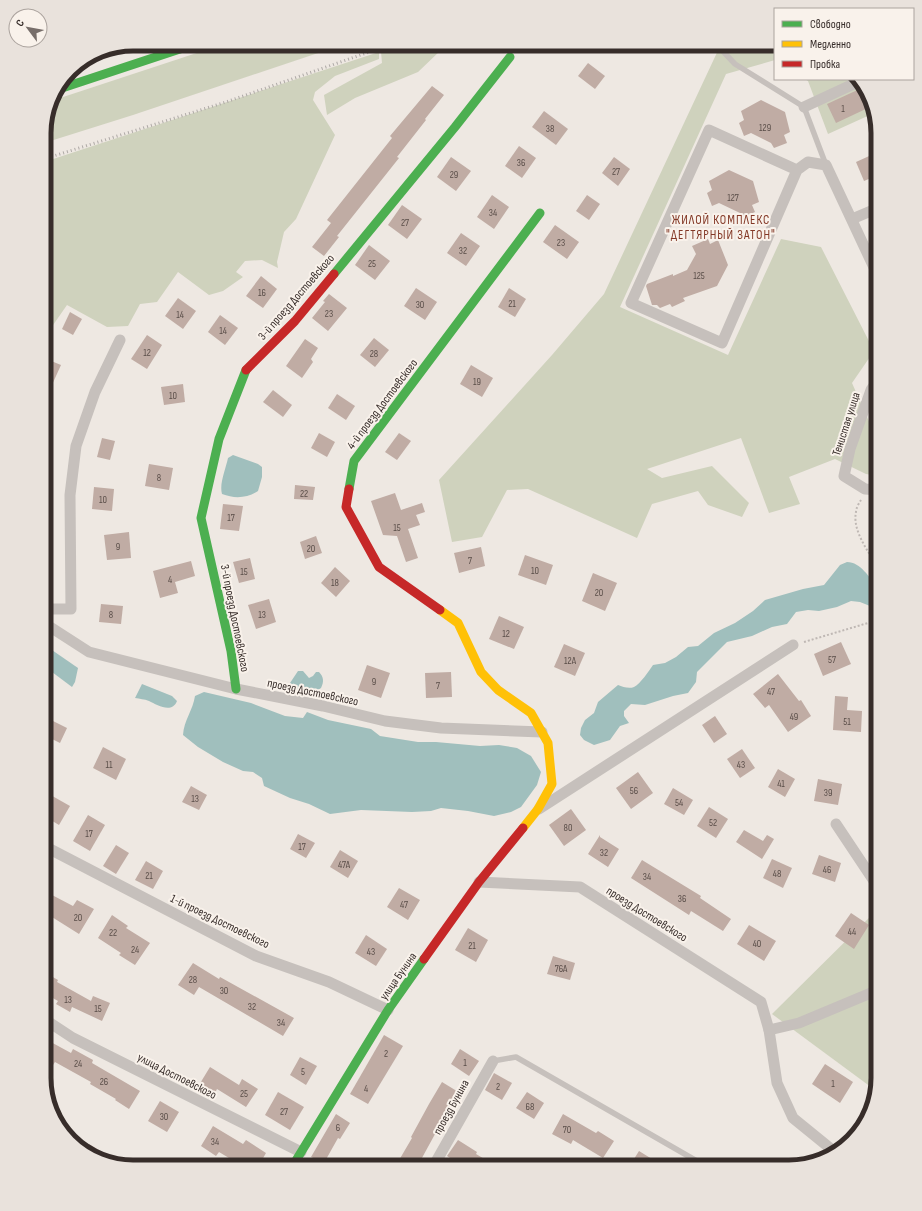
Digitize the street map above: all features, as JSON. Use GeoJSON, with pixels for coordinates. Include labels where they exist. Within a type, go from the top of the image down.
{"type":"FeatureCollection","features":[{"type":"Feature","properties":{"kind":"street"},"geometry":{"type":"LineString","coordinates":[[66,87],[167,51]]}},
{"type":"Feature","properties":{"kind":"street","name":"3-й проезд Достоевского"},"geometry":{"type":"LineString","coordinates":[[236,689],[230,644],[201,518],[219,439],[247,369],[295,321],[510,57]]}},
{"type":"Feature","properties":{"kind":"street"},"geometry":{"type":"LineString","coordinates":[[804,107],[854,84]]}},
{"type":"Feature","properties":{"kind":"street"},"geometry":{"type":"LineString","coordinates":[[797,170],[709,130],[631,303],[722,343],[797,170],[808,162],[826,165],[871,261]]}},
{"type":"Feature","properties":{"kind":"street"},"geometry":{"type":"LineString","coordinates":[[852,219],[871,211]]}},
{"type":"Feature","properties":{"kind":"street","name":"4-й проезд Достоевского"},"geometry":{"type":"LineString","coordinates":[[538,809],[552,784],[548,743],[530,713],[498,690],[481,672],[458,623],[379,567],[346,507],[354,461],[540,213]]}},
{"type":"Feature","properties":{"kind":"street"},"geometry":{"type":"LineString","coordinates":[[51,608],[71,609],[70,495],[76,446],[95,392],[120,340]]}},
{"type":"Feature","properties":{"kind":"street","name":"Тенистая улица"},"geometry":{"type":"LineString","coordinates":[[871,395],[850,449],[844,476],[865,489],[871,489]]}},
{"type":"Feature","properties":{"kind":"street","name":"проезд Достоевского"},"geometry":{"type":"LineString","coordinates":[[51,628],[89,652],[236,689],[323,706],[385,721],[441,728],[542,732]]}},
{"type":"Feature","properties":{"kind":"street"},"geometry":{"type":"LineString","coordinates":[[538,809],[793,645]]}},
{"type":"Feature","properties":{"kind":"street","name":"улица Бунина"},"geometry":{"type":"LineString","coordinates":[[296,1160],[388,1010],[479,882],[538,809]]}},
{"type":"Feature","properties":{"kind":"street"},"geometry":{"type":"LineString","coordinates":[[836,824],[871,876]]}},
{"type":"Feature","properties":{"kind":"street","name":"1-й проезд Достоевского"},"geometry":{"type":"LineString","coordinates":[[51,850],[256,956],[329,982],[388,1010]]}},
{"type":"Feature","properties":{"kind":"street","name":"проезд Достоевского"},"geometry":{"type":"LineString","coordinates":[[479,882],[580,887],[762,1002],[769,1030],[777,1083],[793,1118],[831,1149]]}},
{"type":"Feature","properties":{"kind":"street"},"geometry":{"type":"LineString","coordinates":[[769,1030],[799,1023],[871,993]]}},
{"type":"Feature","properties":{"kind":"street","name":"улица Достоевского"},"geometry":{"type":"LineString","coordinates":[[51,1024],[73,1038],[301,1152]]}},
{"type":"Feature","properties":{"kind":"street","name":"проезд Бунина"},"geometry":{"type":"LineString","coordinates":[[437,1160],[492,1061]]}},
{"type":"Feature","properties":{"kind":"lane"},"geometry":{"type":"LineString","coordinates":[[723,51],[735,64],[804,107],[826,165]]}},
{"type":"Feature","properties":{"kind":"lane"},"geometry":{"type":"LineString","coordinates":[[492,1061],[516,1057],[691,1160]]}},
{"type":"Feature","properties":{"kind":"path"},"geometry":{"type":"LineString","coordinates":[[95,60],[116,53]]}},
{"type":"Feature","properties":{"kind":"path"},"geometry":{"type":"LineString","coordinates":[[865,489],[856,512],[856,526],[859,535],[871,556]]}},
{"type":"Feature","properties":{"kind":"path"},"geometry":{"type":"LineString","coordinates":[[793,645],[871,622]]}},
{"type":"Feature","properties":{"kind":"green space"},"geometry":{"type":"Polygon","coordinates":[[[203,51],[324,51],[51,141],[51,128],[55,107],[58,99],[203,51]]]}},
{"type":"Feature","properties":{"kind":"green space"},"geometry":{"type":"Polygon","coordinates":[[[440,51],[418,72],[355,98],[327,115],[324,95],[382,63],[381,52],[440,51]]]}},
{"type":"Feature","properties":{"kind":"green space"},"geometry":{"type":"Polygon","coordinates":[[[718,51],[774,51],[774,60],[726,74],[620,307],[728,355],[781,239],[821,247],[871,345],[871,355],[852,383],[871,426],[871,475],[866,474],[835,459],[789,477],[800,504],[769,513],[741,438],[647,469],[662,478],[712,466],[749,503],[742,517],[708,505],[698,491],[652,504],[637,538],[528,489],[507,490],[482,537],[452,542],[439,480],[552,355],[604,294],[718,51]]]}},
{"type":"Feature","properties":{"kind":"green space"},"geometry":{"type":"Polygon","coordinates":[[[379,52],[379,59],[335,76],[315,92],[313,100],[335,135],[296,219],[284,232],[277,262],[278,268],[262,260],[245,261],[236,272],[243,277],[223,291],[209,295],[178,272],[157,302],[140,304],[128,326],[107,327],[67,305],[51,328],[51,160],[379,52]]]}},
{"type":"Feature","properties":{"kind":"green space"},"geometry":{"type":"Polygon","coordinates":[[[806,80],[852,80],[863,97],[869,116],[828,134],[806,80]]]}},
{"type":"Feature","properties":{"kind":"green space"},"geometry":{"type":"Polygon","coordinates":[[[871,916],[870,1086],[772,1014],[871,916]]]}},
{"type":"Feature","properties":{"kind":"water"},"geometry":{"type":"Polygon","coordinates":[[[233,455],[258,464],[262,467],[262,477],[258,491],[241,497],[232,497],[222,494],[222,481],[228,458],[233,455]]]}},
{"type":"Feature","properties":{"kind":"water"},"geometry":{"type":"Polygon","coordinates":[[[847,562],[852,563],[861,568],[871,579],[871,606],[851,601],[837,607],[819,611],[808,610],[796,612],[787,624],[772,627],[752,636],[727,642],[697,672],[696,682],[688,693],[645,705],[631,704],[624,711],[624,716],[629,723],[620,726],[610,740],[594,745],[584,740],[580,735],[581,728],[585,720],[594,713],[598,702],[618,685],[628,688],[634,687],[642,680],[653,665],[665,663],[676,657],[688,647],[698,646],[714,633],[735,623],[753,611],[765,600],[803,589],[824,585],[840,565],[847,562]]]}},
{"type":"Feature","properties":{"kind":"water"},"geometry":{"type":"Polygon","coordinates":[[[51,649],[78,668],[75,682],[72,687],[51,671],[51,649]]]}},
{"type":"Feature","properties":{"kind":"water"},"geometry":{"type":"Polygon","coordinates":[[[298,671],[303,671],[309,678],[316,672],[319,672],[323,680],[321,688],[307,695],[300,695],[291,691],[294,687],[290,683],[298,671]]]}},
{"type":"Feature","properties":{"kind":"water"},"geometry":{"type":"Polygon","coordinates":[[[142,684],[172,696],[177,701],[175,705],[168,708],[147,700],[135,698],[142,684]]]}},
{"type":"Feature","properties":{"kind":"water"},"geometry":{"type":"Polygon","coordinates":[[[204,692],[251,703],[285,716],[303,718],[307,712],[328,720],[371,729],[380,736],[418,742],[480,746],[499,745],[517,748],[531,756],[541,772],[537,785],[521,807],[511,812],[494,816],[441,808],[431,811],[412,812],[361,810],[330,814],[264,786],[262,778],[253,772],[243,771],[223,762],[198,747],[183,735],[195,696],[204,692]]]}},
{"type":"Feature","properties":{"kind":"building"},"geometry":{"type":"Polygon","coordinates":[[[588,63],[605,76],[595,89],[578,76],[588,63]]]}},
{"type":"Feature","properties":{"kind":"building"},"geometry":{"type":"Polygon","coordinates":[[[432,86],[444,95],[397,157],[399,158],[337,236],[339,237],[324,256],[312,247],[331,223],[327,220],[392,138],[390,136],[432,86]]]}},
{"type":"Feature","properties":{"kind":"building"},"geometry":{"type":"Polygon","coordinates":[[[859,90],[867,108],[836,123],[827,104],[859,90]]]}},
{"type":"Feature","properties":{"kind":"building"},"geometry":{"type":"Polygon","coordinates":[[[761,100],[785,112],[790,132],[784,135],[787,143],[774,148],[771,143],[751,133],[744,136],[739,123],[744,120],[741,111],[761,100]]]}},
{"type":"Feature","properties":{"kind":"building"},"geometry":{"type":"Polygon","coordinates":[[[544,111],[568,129],[556,145],[532,127],[544,111]]]}},
{"type":"Feature","properties":{"kind":"building"},"geometry":{"type":"Polygon","coordinates":[[[519,146],[536,158],[522,178],[505,166],[519,146]]]}},
{"type":"Feature","properties":{"kind":"building"},"geometry":{"type":"Polygon","coordinates":[[[871,155],[871,178],[864,181],[856,162],[871,155]]]}},
{"type":"Feature","properties":{"kind":"building"},"geometry":{"type":"Polygon","coordinates":[[[451,157],[471,171],[456,191],[437,177],[451,157]]]}},
{"type":"Feature","properties":{"kind":"building"},"geometry":{"type":"Polygon","coordinates":[[[614,157],[630,169],[618,186],[602,173],[614,157]]]}},
{"type":"Feature","properties":{"kind":"building"},"geometry":{"type":"Polygon","coordinates":[[[729,170],[753,181],[759,202],[752,205],[755,212],[742,218],[740,213],[719,203],[712,206],[707,193],[712,190],[709,181],[729,170]]]}},
{"type":"Feature","properties":{"kind":"building"},"geometry":{"type":"Polygon","coordinates":[[[492,195],[509,207],[494,229],[477,217],[492,195]]]}},
{"type":"Feature","properties":{"kind":"building"},"geometry":{"type":"Polygon","coordinates":[[[587,195],[600,204],[589,220],[576,211],[587,195]]]}},
{"type":"Feature","properties":{"kind":"building"},"geometry":{"type":"Polygon","coordinates":[[[402,205],[422,219],[407,239],[388,225],[402,205]]]}},
{"type":"Feature","properties":{"kind":"building"},"geometry":{"type":"Polygon","coordinates":[[[555,225],[579,242],[567,259],[543,242],[555,225]]]}},
{"type":"Feature","properties":{"kind":"building"},"geometry":{"type":"Polygon","coordinates":[[[461,233],[480,246],[466,266],[447,253],[461,233]]]}},
{"type":"Feature","properties":{"kind":"building"},"geometry":{"type":"Polygon","coordinates":[[[708,239],[710,244],[718,240],[728,265],[717,286],[683,298],[685,301],[672,307],[670,304],[660,308],[657,305],[652,305],[646,286],[647,284],[687,270],[696,254],[692,246],[708,239]]]}},
{"type":"Feature","properties":{"kind":"building"},"geometry":{"type":"Polygon","coordinates":[[[369,245],[390,261],[375,280],[355,265],[369,245]]]}},
{"type":"Feature","properties":{"kind":"building"},"geometry":{"type":"Polygon","coordinates":[[[261,276],[277,289],[263,308],[246,296],[261,276]]]}},
{"type":"Feature","properties":{"kind":"building"},"geometry":{"type":"Polygon","coordinates":[[[416,288],[437,302],[425,320],[404,306],[416,288]]]}},
{"type":"Feature","properties":{"kind":"building"},"geometry":{"type":"Polygon","coordinates":[[[509,288],[526,299],[515,317],[498,307],[509,288]]]}},
{"type":"Feature","properties":{"kind":"building"},"geometry":{"type":"Polygon","coordinates":[[[329,294],[347,308],[328,331],[312,318],[325,302],[323,301],[329,294]]]}},
{"type":"Feature","properties":{"kind":"building"},"geometry":{"type":"Polygon","coordinates":[[[178,298],[196,311],[183,329],[165,316],[178,298]]]}},
{"type":"Feature","properties":{"kind":"building"},"geometry":{"type":"Polygon","coordinates":[[[70,312],[82,319],[73,335],[62,329],[70,312]]]}},
{"type":"Feature","properties":{"kind":"building"},"geometry":{"type":"Polygon","coordinates":[[[220,315],[238,328],[225,345],[208,332],[220,315]]]}},
{"type":"Feature","properties":{"kind":"building"},"geometry":{"type":"Polygon","coordinates":[[[147,335],[162,345],[147,369],[131,359],[147,335]]]}},
{"type":"Feature","properties":{"kind":"building"},"geometry":{"type":"Polygon","coordinates":[[[374,338],[389,350],[375,367],[360,355],[374,338]]]}},
{"type":"Feature","properties":{"kind":"building"},"geometry":{"type":"Polygon","coordinates":[[[305,339],[318,348],[311,359],[313,362],[302,378],[286,366],[305,339]]]}},
{"type":"Feature","properties":{"kind":"building"},"geometry":{"type":"Polygon","coordinates":[[[51,361],[61,365],[51,387],[51,361]]]}},
{"type":"Feature","properties":{"kind":"building"},"geometry":{"type":"Polygon","coordinates":[[[471,365],[493,378],[482,397],[460,384],[471,365]]]}},
{"type":"Feature","properties":{"kind":"building"},"geometry":{"type":"Polygon","coordinates":[[[183,384],[185,402],[164,405],[161,387],[183,384]]]}},
{"type":"Feature","properties":{"kind":"building"},"geometry":{"type":"Polygon","coordinates":[[[273,390],[292,405],[283,417],[263,402],[273,390]]]}},
{"type":"Feature","properties":{"kind":"building"},"geometry":{"type":"Polygon","coordinates":[[[337,394],[355,406],[346,420],[328,408],[337,394]]]}},
{"type":"Feature","properties":{"kind":"building"},"geometry":{"type":"Polygon","coordinates":[[[319,433],[335,442],[327,457],[311,448],[319,433]]]}},
{"type":"Feature","properties":{"kind":"building"},"geometry":{"type":"Polygon","coordinates":[[[399,433],[411,441],[397,460],[385,452],[399,433]]]}},
{"type":"Feature","properties":{"kind":"building"},"geometry":{"type":"Polygon","coordinates":[[[102,438],[115,441],[110,460],[97,457],[102,438]]]}},
{"type":"Feature","properties":{"kind":"building"},"geometry":{"type":"Polygon","coordinates":[[[149,464],[173,468],[169,490],[145,486],[149,464]]]}},
{"type":"Feature","properties":{"kind":"building"},"geometry":{"type":"Polygon","coordinates":[[[295,485],[315,487],[313,500],[294,499],[295,485]]]}},
{"type":"Feature","properties":{"kind":"building"},"geometry":{"type":"Polygon","coordinates":[[[94,487],[114,489],[112,511],[92,509],[94,487]]]}},
{"type":"Feature","properties":{"kind":"building"},"geometry":{"type":"Polygon","coordinates":[[[395,493],[401,510],[422,503],[425,512],[416,515],[420,525],[408,529],[418,558],[406,562],[397,536],[383,535],[371,501],[395,493]]]}},
{"type":"Feature","properties":{"kind":"building"},"geometry":{"type":"Polygon","coordinates":[[[223,504],[243,506],[239,531],[220,529],[223,504]]]}},
{"type":"Feature","properties":{"kind":"building"},"geometry":{"type":"Polygon","coordinates":[[[129,532],[131,558],[107,560],[104,535],[129,532]]]}},
{"type":"Feature","properties":{"kind":"building"},"geometry":{"type":"Polygon","coordinates":[[[316,536],[322,553],[305,559],[300,542],[316,536]]]}},
{"type":"Feature","properties":{"kind":"building"},"geometry":{"type":"Polygon","coordinates":[[[481,547],[485,566],[459,573],[454,553],[481,547]]]}},
{"type":"Feature","properties":{"kind":"building"},"geometry":{"type":"Polygon","coordinates":[[[525,555],[553,565],[546,585],[518,575],[525,555]]]}},
{"type":"Feature","properties":{"kind":"building"},"geometry":{"type":"Polygon","coordinates":[[[250,558],[255,579],[239,583],[233,562],[250,558]]]}},
{"type":"Feature","properties":{"kind":"building"},"geometry":{"type":"Polygon","coordinates":[[[191,561],[195,576],[175,582],[178,593],[160,598],[153,571],[191,561]]]}},
{"type":"Feature","properties":{"kind":"building"},"geometry":{"type":"Polygon","coordinates":[[[335,567],[350,581],[336,597],[321,583],[335,567]]]}},
{"type":"Feature","properties":{"kind":"building"},"geometry":{"type":"Polygon","coordinates":[[[593,573],[617,583],[605,611],[582,601],[593,573]]]}},
{"type":"Feature","properties":{"kind":"building"},"geometry":{"type":"Polygon","coordinates":[[[269,599],[276,622],[256,629],[248,605],[269,599]]]}},
{"type":"Feature","properties":{"kind":"building"},"geometry":{"type":"Polygon","coordinates":[[[101,604],[123,606],[121,624],[99,622],[101,604]]]}},
{"type":"Feature","properties":{"kind":"building"},"geometry":{"type":"Polygon","coordinates":[[[499,616],[524,627],[514,649],[489,639],[499,616]]]}},
{"type":"Feature","properties":{"kind":"building"},"geometry":{"type":"Polygon","coordinates":[[[841,642],[851,664],[823,676],[814,654],[841,642]]]}},
{"type":"Feature","properties":{"kind":"building"},"geometry":{"type":"Polygon","coordinates":[[[564,644],[585,653],[575,676],[554,667],[564,644]]]}},
{"type":"Feature","properties":{"kind":"building"},"geometry":{"type":"Polygon","coordinates":[[[367,665],[390,673],[381,698],[358,690],[367,665]]]}},
{"type":"Feature","properties":{"kind":"building"},"geometry":{"type":"Polygon","coordinates":[[[451,672],[452,697],[426,698],[425,673],[451,672]]]}},
{"type":"Feature","properties":{"kind":"building"},"geometry":{"type":"Polygon","coordinates":[[[778,674],[799,701],[801,700],[811,716],[788,732],[769,705],[765,708],[753,694],[778,674]]]}},
{"type":"Feature","properties":{"kind":"building"},"geometry":{"type":"Polygon","coordinates":[[[835,696],[848,697],[847,710],[862,711],[861,732],[833,730],[835,696]]]}},
{"type":"Feature","properties":{"kind":"building"},"geometry":{"type":"Polygon","coordinates":[[[715,716],[727,734],[714,743],[702,725],[715,716]]]}},
{"type":"Feature","properties":{"kind":"building"},"geometry":{"type":"Polygon","coordinates":[[[51,720],[67,728],[60,743],[51,738],[51,720]]]}},
{"type":"Feature","properties":{"kind":"building"},"geometry":{"type":"Polygon","coordinates":[[[103,747],[126,759],[116,780],[93,768],[103,747]]]}},
{"type":"Feature","properties":{"kind":"building"},"geometry":{"type":"Polygon","coordinates":[[[742,749],[755,768],[740,778],[727,759],[742,749]]]}},
{"type":"Feature","properties":{"kind":"building"},"geometry":{"type":"Polygon","coordinates":[[[778,769],[795,779],[785,797],[768,787],[778,769]]]}},
{"type":"Feature","properties":{"kind":"building"},"geometry":{"type":"Polygon","coordinates":[[[638,772],[653,793],[631,809],[616,788],[638,772]]]}},
{"type":"Feature","properties":{"kind":"building"},"geometry":{"type":"Polygon","coordinates":[[[818,779],[842,784],[838,805],[814,801],[818,779]]]}},
{"type":"Feature","properties":{"kind":"building"},"geometry":{"type":"Polygon","coordinates":[[[191,786],[207,795],[199,810],[182,802],[191,786]]]}},
{"type":"Feature","properties":{"kind":"building"},"geometry":{"type":"Polygon","coordinates":[[[673,788],[693,800],[684,815],[664,804],[673,788]]]}},
{"type":"Feature","properties":{"kind":"building"},"geometry":{"type":"Polygon","coordinates":[[[51,795],[70,806],[59,825],[51,820],[51,795]]]}},
{"type":"Feature","properties":{"kind":"building"},"geometry":{"type":"Polygon","coordinates":[[[709,807],[728,819],[716,838],[697,826],[709,807]]]}},
{"type":"Feature","properties":{"kind":"building"},"geometry":{"type":"Polygon","coordinates":[[[571,809],[586,830],[564,846],[549,825],[571,809]]]}},
{"type":"Feature","properties":{"kind":"building"},"geometry":{"type":"Polygon","coordinates":[[[88,815],[105,825],[90,851],[73,841],[88,815]]]}},
{"type":"Feature","properties":{"kind":"building"},"geometry":{"type":"Polygon","coordinates":[[[744,830],[763,841],[767,835],[774,839],[762,859],[736,842],[744,830]]]}},
{"type":"Feature","properties":{"kind":"building"},"geometry":{"type":"Polygon","coordinates":[[[298,834],[315,843],[306,858],[290,849],[298,834]]]}},
{"type":"Feature","properties":{"kind":"building"},"geometry":{"type":"Polygon","coordinates":[[[600,835],[600,837],[619,849],[608,867],[588,854],[600,835]]]}},
{"type":"Feature","properties":{"kind":"building"},"geometry":{"type":"Polygon","coordinates":[[[116,845],[129,853],[116,874],[103,866],[116,845]]]}},
{"type":"Feature","properties":{"kind":"building"},"geometry":{"type":"Polygon","coordinates":[[[340,850],[358,861],[348,878],[330,867],[340,850]]]}},
{"type":"Feature","properties":{"kind":"building"},"geometry":{"type":"Polygon","coordinates":[[[819,855],[841,863],[835,882],[812,874],[819,855]]]}},
{"type":"Feature","properties":{"kind":"building"},"geometry":{"type":"Polygon","coordinates":[[[772,859],[792,868],[783,888],[763,878],[772,859]]]}},
{"type":"Feature","properties":{"kind":"building"},"geometry":{"type":"Polygon","coordinates":[[[642,860],[701,896],[700,898],[731,919],[723,931],[691,911],[689,915],[631,878],[642,860]]]}},
{"type":"Feature","properties":{"kind":"building"},"geometry":{"type":"Polygon","coordinates":[[[146,861],[163,871],[153,889],[135,880],[146,861]]]}},
{"type":"Feature","properties":{"kind":"building"},"geometry":{"type":"Polygon","coordinates":[[[399,888],[420,900],[408,920],[387,907],[399,888]]]}},
{"type":"Feature","properties":{"kind":"building"},"geometry":{"type":"Polygon","coordinates":[[[52,895],[73,906],[77,900],[94,909],[79,934],[51,916],[52,895]]]}},
{"type":"Feature","properties":{"kind":"building"},"geometry":{"type":"Polygon","coordinates":[[[851,913],[869,925],[854,949],[835,936],[851,913]]]}},
{"type":"Feature","properties":{"kind":"building"},"geometry":{"type":"Polygon","coordinates":[[[112,915],[128,926],[126,928],[150,943],[135,965],[119,955],[121,953],[98,938],[112,915]]]}},
{"type":"Feature","properties":{"kind":"building"},"geometry":{"type":"Polygon","coordinates":[[[749,925],[776,941],[764,961],[737,944],[749,925]]]}},
{"type":"Feature","properties":{"kind":"building"},"geometry":{"type":"Polygon","coordinates":[[[468,928],[488,940],[476,962],[455,950],[468,928]]]}},
{"type":"Feature","properties":{"kind":"building"},"geometry":{"type":"Polygon","coordinates":[[[366,935],[387,949],[376,966],[355,953],[366,935]]]}},
{"type":"Feature","properties":{"kind":"building"},"geometry":{"type":"Polygon","coordinates":[[[553,956],[575,963],[570,980],[547,974],[553,956]]]}},
{"type":"Feature","properties":{"kind":"building"},"geometry":{"type":"Polygon","coordinates":[[[193,963],[219,979],[220,977],[294,1018],[283,1036],[199,987],[194,995],[178,985],[193,963]]]}},
{"type":"Feature","properties":{"kind":"building"},"geometry":{"type":"Polygon","coordinates":[[[51,976],[58,980],[57,982],[91,1001],[93,996],[110,1003],[102,1021],[72,1007],[70,1012],[56,1004],[58,1001],[51,997],[51,976]]]}},
{"type":"Feature","properties":{"kind":"building"},"geometry":{"type":"Polygon","coordinates":[[[384,1035],[403,1046],[368,1104],[350,1094],[384,1035]]]}},
{"type":"Feature","properties":{"kind":"building"},"geometry":{"type":"Polygon","coordinates":[[[51,1042],[71,1053],[73,1049],[93,1060],[92,1063],[140,1091],[129,1109],[115,1100],[116,1099],[90,1084],[91,1082],[55,1062],[53,1065],[51,1064],[51,1042]]]}},
{"type":"Feature","properties":{"kind":"building"},"geometry":{"type":"Polygon","coordinates":[[[460,1049],[479,1061],[469,1076],[451,1064],[460,1049]]]}},
{"type":"Feature","properties":{"kind":"building"},"geometry":{"type":"Polygon","coordinates":[[[300,1057],[317,1066],[306,1085],[290,1075],[300,1057]]]}},
{"type":"Feature","properties":{"kind":"building"},"geometry":{"type":"Polygon","coordinates":[[[825,1064],[853,1082],[840,1103],[812,1084],[825,1064]]]}},
{"type":"Feature","properties":{"kind":"building"},"geometry":{"type":"Polygon","coordinates":[[[210,1067],[239,1085],[242,1079],[258,1089],[246,1107],[217,1089],[214,1095],[199,1085],[210,1067]]]}},
{"type":"Feature","properties":{"kind":"building"},"geometry":{"type":"Polygon","coordinates":[[[494,1073],[512,1083],[502,1100],[485,1090],[494,1073]]]}},
{"type":"Feature","properties":{"kind":"building"},"geometry":{"type":"Polygon","coordinates":[[[442,1082],[460,1093],[446,1114],[421,1160],[399,1160],[412,1138],[411,1137],[442,1082]]]}},
{"type":"Feature","properties":{"kind":"building"},"geometry":{"type":"Polygon","coordinates":[[[278,1092],[304,1107],[290,1130],[265,1115],[278,1092]]]}},
{"type":"Feature","properties":{"kind":"building"},"geometry":{"type":"Polygon","coordinates":[[[527,1092],[544,1103],[534,1119],[516,1108],[527,1092]]]}},
{"type":"Feature","properties":{"kind":"building"},"geometry":{"type":"Polygon","coordinates":[[[160,1101],[179,1112],[167,1132],[148,1121],[160,1101]]]}},
{"type":"Feature","properties":{"kind":"building"},"geometry":{"type":"Polygon","coordinates":[[[336,1114],[350,1123],[340,1139],[338,1138],[326,1160],[318,1160],[311,1157],[336,1114]]]}},
{"type":"Feature","properties":{"kind":"building"},"geometry":{"type":"Polygon","coordinates":[[[563,1114],[596,1133],[598,1131],[614,1141],[603,1158],[573,1140],[571,1144],[552,1134],[563,1114]]]}},
{"type":"Feature","properties":{"kind":"building"},"geometry":{"type":"Polygon","coordinates":[[[213,1126],[243,1144],[246,1140],[266,1153],[262,1160],[232,1160],[219,1152],[216,1156],[201,1146],[213,1126]]]}},
{"type":"Feature","properties":{"kind":"building"},"geometry":{"type":"Polygon","coordinates":[[[458,1140],[477,1152],[476,1154],[486,1160],[453,1160],[447,1156],[458,1140]]]}},
{"type":"Feature","properties":{"kind":"building"},"geometry":{"type":"Polygon","coordinates":[[[89,1144],[109,1156],[102,1154],[87,1146],[89,1144]]]}},
{"type":"Feature","properties":{"kind":"building"},"geometry":{"type":"Polygon","coordinates":[[[639,1151],[654,1160],[633,1160],[639,1151]]]}},
{"type":"Feature","properties":{"kind":"railway"},"geometry":{"type":"LineString","coordinates":[[51,157],[226,102],[372,51]]}},
{"type":"Feature","properties":{"kind":"traffic: fast"},"geometry":{"type":"LineString","coordinates":[[65,87],[174,51]]}},
{"type":"Feature","properties":{"kind":"traffic: fast"},"geometry":{"type":"LineString","coordinates":[[334,274],[455,127],[510,57]]}},
{"type":"Feature","properties":{"kind":"traffic: fast"},"geometry":{"type":"LineString","coordinates":[[349,489],[354,461],[540,213]]}},
{"type":"Feature","properties":{"kind":"traffic: fast"},"geometry":{"type":"LineString","coordinates":[[236,689],[231,651],[201,518],[219,439],[246,370]]}},
{"type":"Feature","properties":{"kind":"traffic: fast"},"geometry":{"type":"LineString","coordinates":[[296,1160],[388,1010],[424,959]]}},
{"type":"Feature","properties":{"kind":"traffic: slow"},"geometry":{"type":"LineString","coordinates":[[440,610],[458,623],[481,672],[498,690],[531,713],[548,743],[552,784],[538,809],[523,828]]}},
{"type":"Feature","properties":{"kind":"traffic: jam"},"geometry":{"type":"LineString","coordinates":[[246,370],[295,321],[334,274]]}},
{"type":"Feature","properties":{"kind":"traffic: jam"},"geometry":{"type":"LineString","coordinates":[[349,489],[346,507],[379,567],[440,610]]}},
{"type":"Feature","properties":{"kind":"traffic: jam"},"geometry":{"type":"LineString","coordinates":[[424,959],[479,882],[523,828]]}},
{"type":"Feature","properties":{"kind":"district","name":"ЖИЛОЙ КОМПЛЕКС \"ДЕГТЯРНЫЙ ЗАТОН\""},"geometry":{"type":"Point","coordinates":[721,226]}}]}
